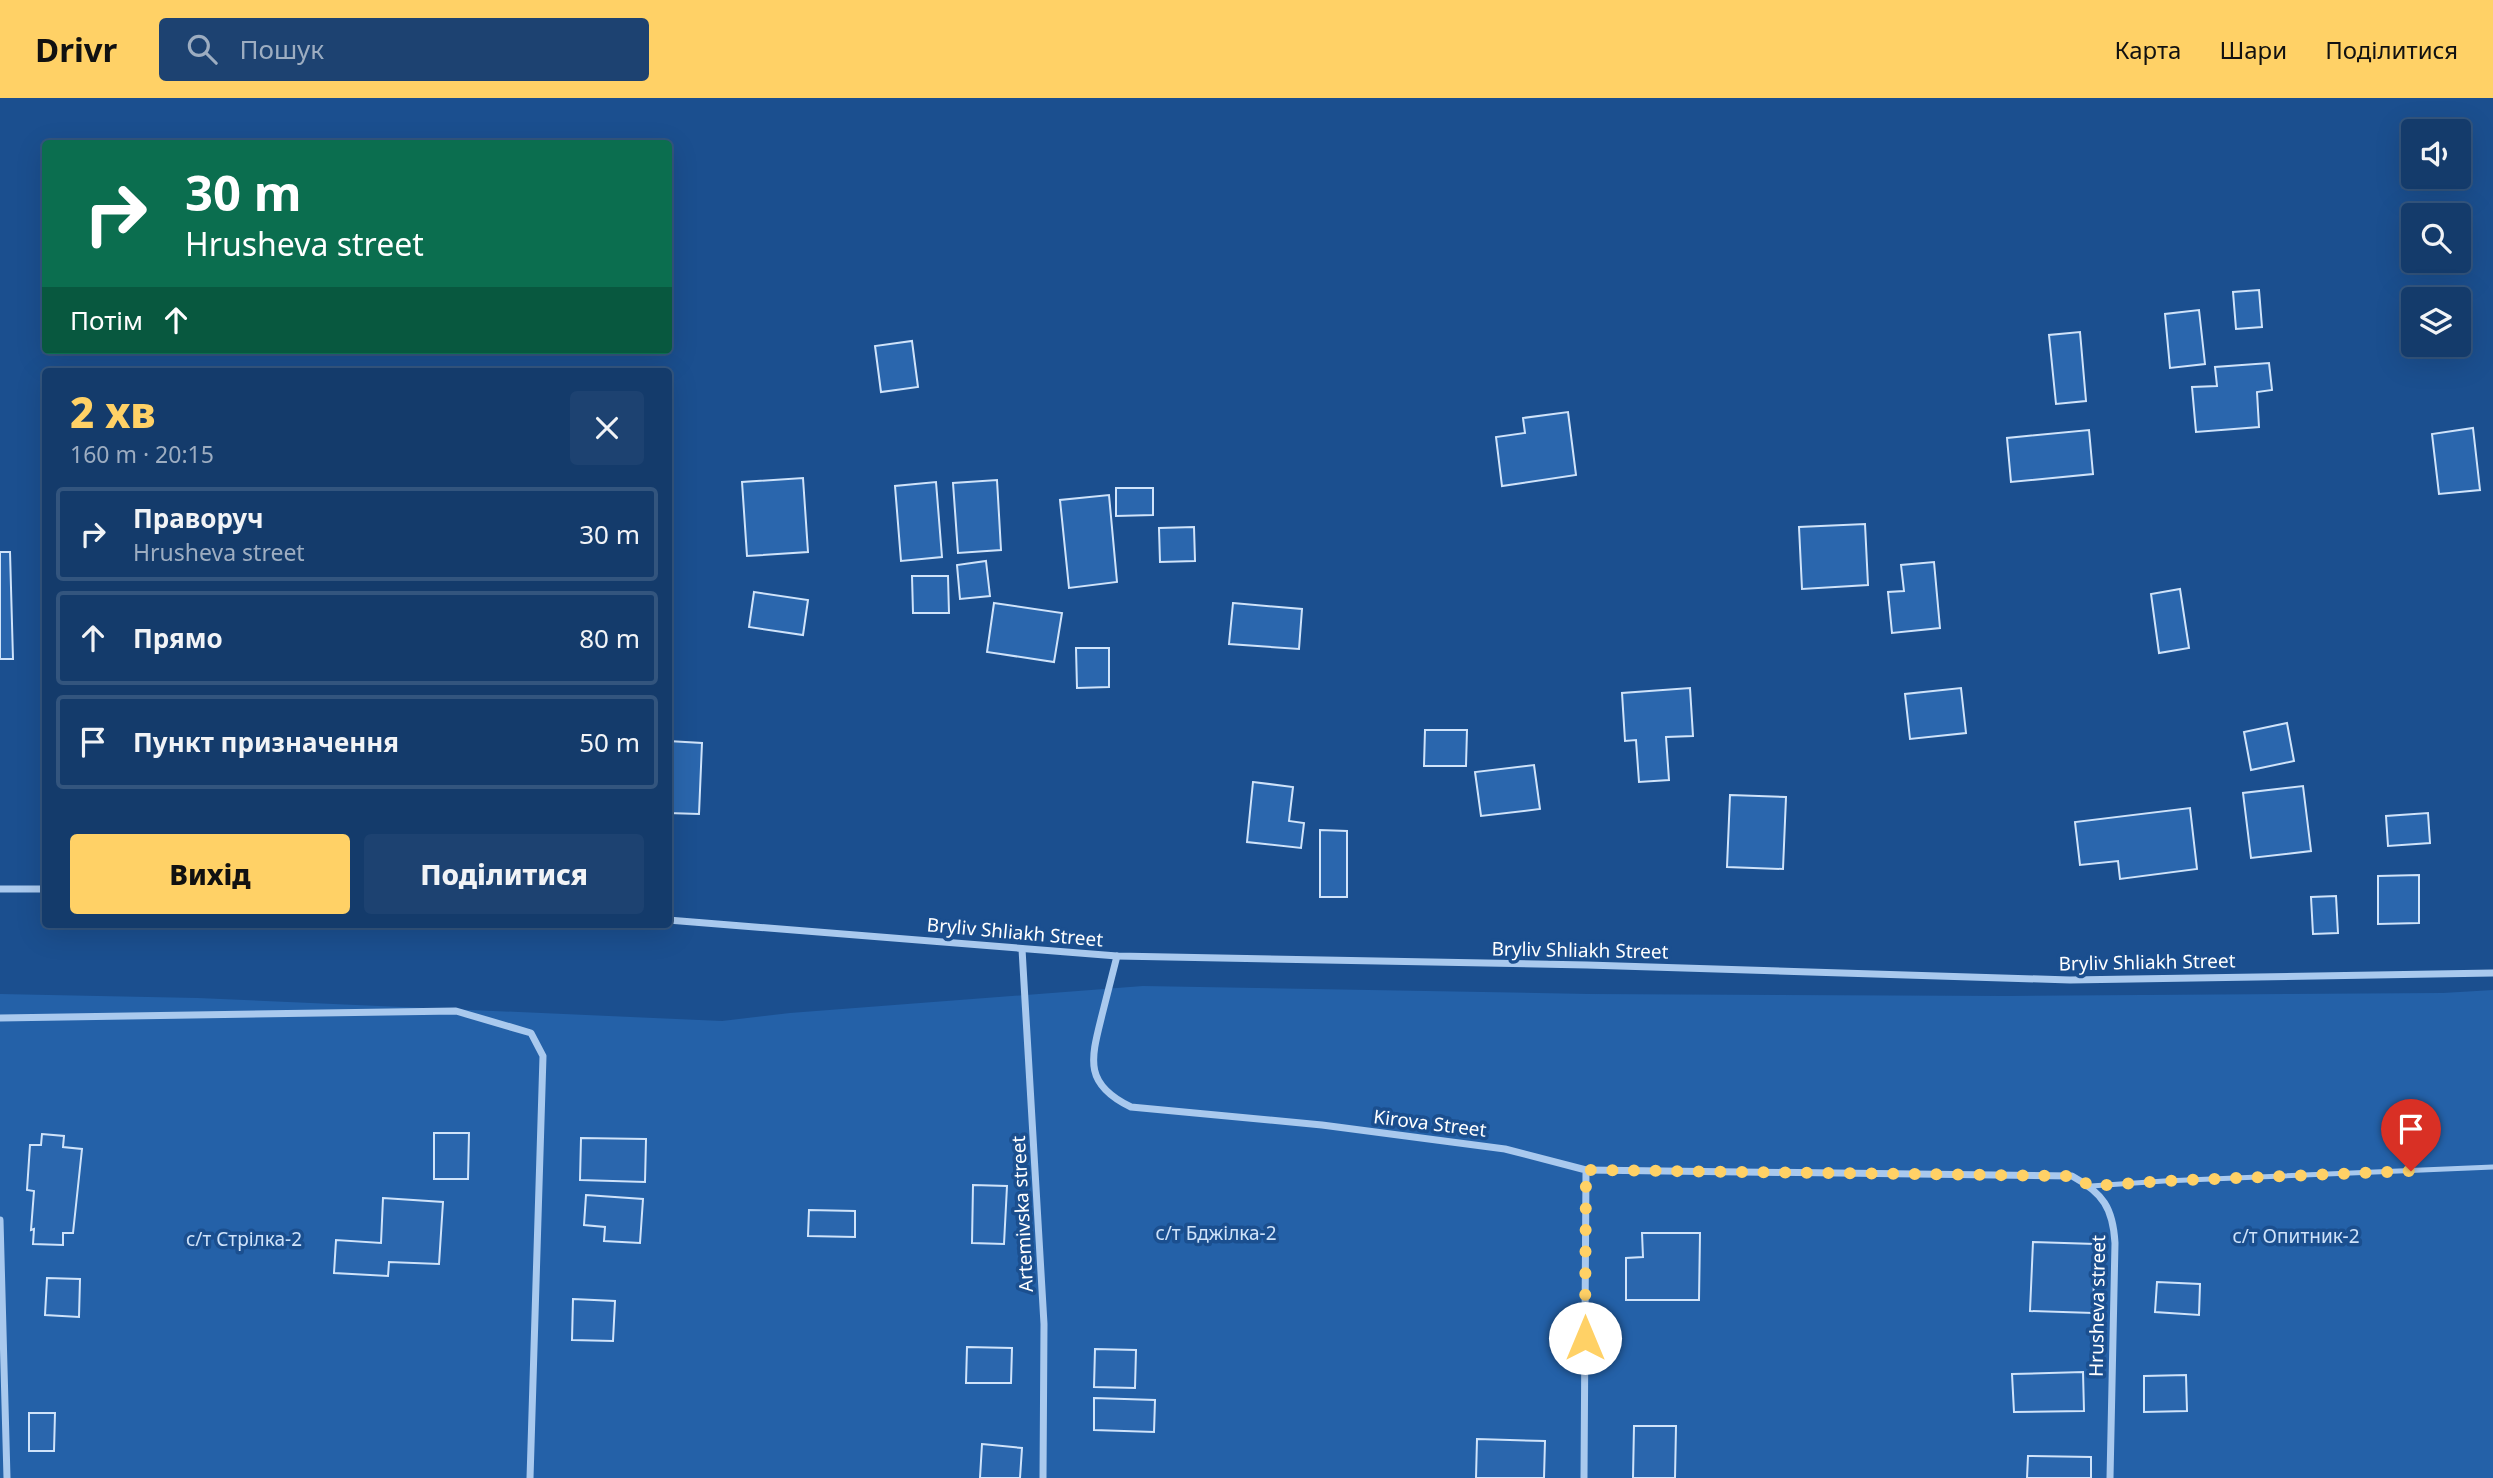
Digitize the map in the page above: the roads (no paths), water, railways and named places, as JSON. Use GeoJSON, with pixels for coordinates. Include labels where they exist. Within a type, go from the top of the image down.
{"type":"FeatureCollection","features":[{"type":"Feature","properties":{"kind":"street"},"geometry":{"type":"LineString","coordinates":[[0,889],[42,889]]}},
{"type":"Feature","properties":{"kind":"street","name":"Bryliv Shliakh Street"},"geometry":{"type":"LineString","coordinates":[[672,920],[1117,956],[1587,965],[2070,980],[2493,973]]}},
{"type":"Feature","properties":{"kind":"street","name":"Artemivska street"},"geometry":{"type":"LineString","coordinates":[[1022,949],[1044,1324],[1042,1478]]}},
{"type":"Feature","properties":{"kind":"street","name":"Kirova Street"},"geometry":{"type":"LineString","coordinates":[[1117,956],[1093,1061],[1094,1070],[1102,1086],[1115,1099],[1131,1107],[1322,1125],[1505,1149],[1586,1170]]}},
{"type":"Feature","properties":{"kind":"street"},"geometry":{"type":"LineString","coordinates":[[0,1018],[456,1011],[531,1033],[543,1056],[530,1478]]}},
{"type":"Feature","properties":{"kind":"street"},"geometry":{"type":"LineString","coordinates":[[1584,1478],[1586,1170],[2072,1176],[2091,1186]]}},
{"type":"Feature","properties":{"kind":"street","name":"Hrusheva street"},"geometry":{"type":"LineString","coordinates":[[2091,1186],[2105,1202],[2114,1222],[2109,1478]]}},
{"type":"Feature","properties":{"kind":"street"},"geometry":{"type":"LineString","coordinates":[[0,1220],[7,1478]]}},
{"type":"Feature","properties":{"kind":"lane"},"geometry":{"type":"LineString","coordinates":[[2091,1186],[2493,1167]]}},
{"type":"Feature","properties":{"kind":"park label","name":"с/т Бджілка-2"},"geometry":{"type":"Point","coordinates":[1216,1233]}},
{"type":"Feature","properties":{"kind":"park label","name":"с/т Опитник-2"},"geometry":{"type":"Point","coordinates":[2296,1236]}},
{"type":"Feature","properties":{"kind":"park label","name":"с/т Стрілка-2"},"geometry":{"type":"Point","coordinates":[244,1239]}}]}
